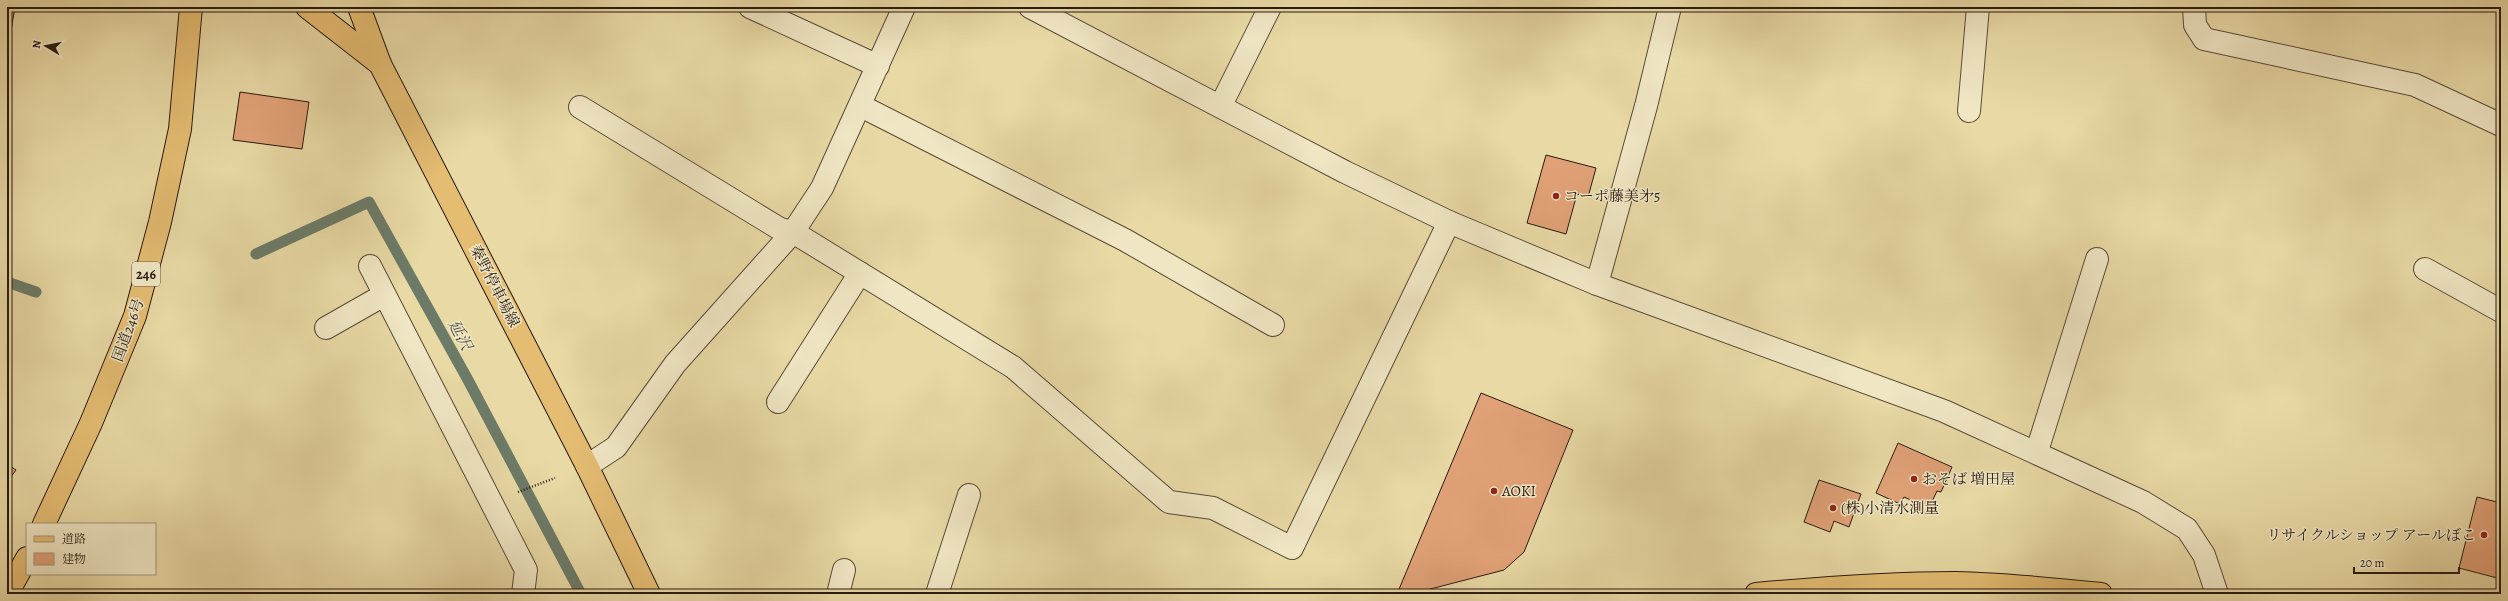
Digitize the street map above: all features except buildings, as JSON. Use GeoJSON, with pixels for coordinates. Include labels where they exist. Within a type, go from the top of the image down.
{"type":"FeatureCollection","features":[{"type":"Feature","properties":{"kind":"main road","name":"国道246号"},"geometry":{"type":"LineString","coordinates":[[44,523],[91,422],[135,316],[160,222],[180,129],[191,7]]}},
{"type":"Feature","properties":{"kind":"main road","name":"秦野停車場線"},"geometry":{"type":"LineString","coordinates":[[307,7],[380,64],[587,466],[648,594]]}},
{"type":"Feature","properties":{"kind":"main road"},"geometry":{"type":"LineString","coordinates":[[359,7],[380,64]]}},
{"type":"Feature","properties":{"kind":"main road"},"geometry":{"type":"LineString","coordinates":[[8,594],[26,560]]}},
{"type":"Feature","properties":{"kind":"main road"},"geometry":{"type":"LineString","coordinates":[[1756,594],[1839,586],[1955,583],[2025,590],[2101,594]]}},
{"type":"Feature","properties":{"kind":"street"},"geometry":{"type":"LineString","coordinates":[[750,7],[878,66]]}},
{"type":"Feature","properties":{"kind":"street"},"geometry":{"type":"LineString","coordinates":[[587,466],[616,447],[675,364],[794,232],[822,188],[861,106],[904,7]]}},
{"type":"Feature","properties":{"kind":"street"},"geometry":{"type":"LineString","coordinates":[[1030,7],[1221,105],[1345,172],[1448,222],[1596,284],[1944,411],[2037,451],[2143,502],[2187,529],[2204,555],[2217,594]]}},
{"type":"Feature","properties":{"kind":"street"},"geometry":{"type":"LineString","coordinates":[[1221,105],[1270,7]]}},
{"type":"Feature","properties":{"kind":"street"},"geometry":{"type":"LineString","coordinates":[[1596,284],[1646,106],[1670,7]]}},
{"type":"Feature","properties":{"kind":"street"},"geometry":{"type":"LineString","coordinates":[[1969,111],[1978,7]]}},
{"type":"Feature","properties":{"kind":"street"},"geometry":{"type":"LineString","coordinates":[[2194,7],[2195,25],[2204,39],[2415,85],[2501,125]]}},
{"type":"Feature","properties":{"kind":"street"},"geometry":{"type":"LineString","coordinates":[[861,106],[1125,240],[1273,325]]}},
{"type":"Feature","properties":{"kind":"street"},"geometry":{"type":"LineString","coordinates":[[580,107],[780,229],[794,232],[1013,367],[1168,502],[1213,508],[1292,548],[1448,222]]}},
{"type":"Feature","properties":{"kind":"street"},"geometry":{"type":"LineString","coordinates":[[2037,451],[2097,259]]}},
{"type":"Feature","properties":{"kind":"street"},"geometry":{"type":"LineString","coordinates":[[370,266],[518,552],[526,570],[523,594]]}},
{"type":"Feature","properties":{"kind":"street"},"geometry":{"type":"LineString","coordinates":[[2425,269],[2501,311]]}},
{"type":"Feature","properties":{"kind":"street"},"geometry":{"type":"LineString","coordinates":[[778,402],[860,273]]}},
{"type":"Feature","properties":{"kind":"street"},"geometry":{"type":"LineString","coordinates":[[326,328],[384,294]]}},
{"type":"Feature","properties":{"kind":"street"},"geometry":{"type":"LineString","coordinates":[[937,594],[969,495]]}},
{"type":"Feature","properties":{"kind":"street"},"geometry":{"type":"LineString","coordinates":[[838,594],[844,570]]}},
{"type":"Feature","properties":{"kind":"path"},"geometry":{"type":"LineString","coordinates":[[510,495],[555,478]]}},
{"type":"Feature","properties":{"kind":"waterway","name":"延沢"},"geometry":{"type":"LineString","coordinates":[[256,254],[369,202],[468,380],[581,594]]}},
{"type":"Feature","properties":{"kind":"waterway","name":"延沢"},"geometry":{"type":"LineString","coordinates":[[7,282],[36,292]]}},
{"type":"Feature","properties":{"kind":"place","name":"コーポ藤美㐧5"},"geometry":{"type":"Point","coordinates":[1556,196]}},
{"type":"Feature","properties":{"kind":"place","name":"おそば 増田屋"},"geometry":{"type":"Point","coordinates":[1914,479]}},
{"type":"Feature","properties":{"kind":"place","name":"AOKI"},"geometry":{"type":"Point","coordinates":[1494,491]}},
{"type":"Feature","properties":{"kind":"place","name":"(株)小清水測量"},"geometry":{"type":"Point","coordinates":[1833,508]}},
{"type":"Feature","properties":{"kind":"place","name":"リサイクルショップ アールぼこ"},"geometry":{"type":"Point","coordinates":[2484,535]}}]}
